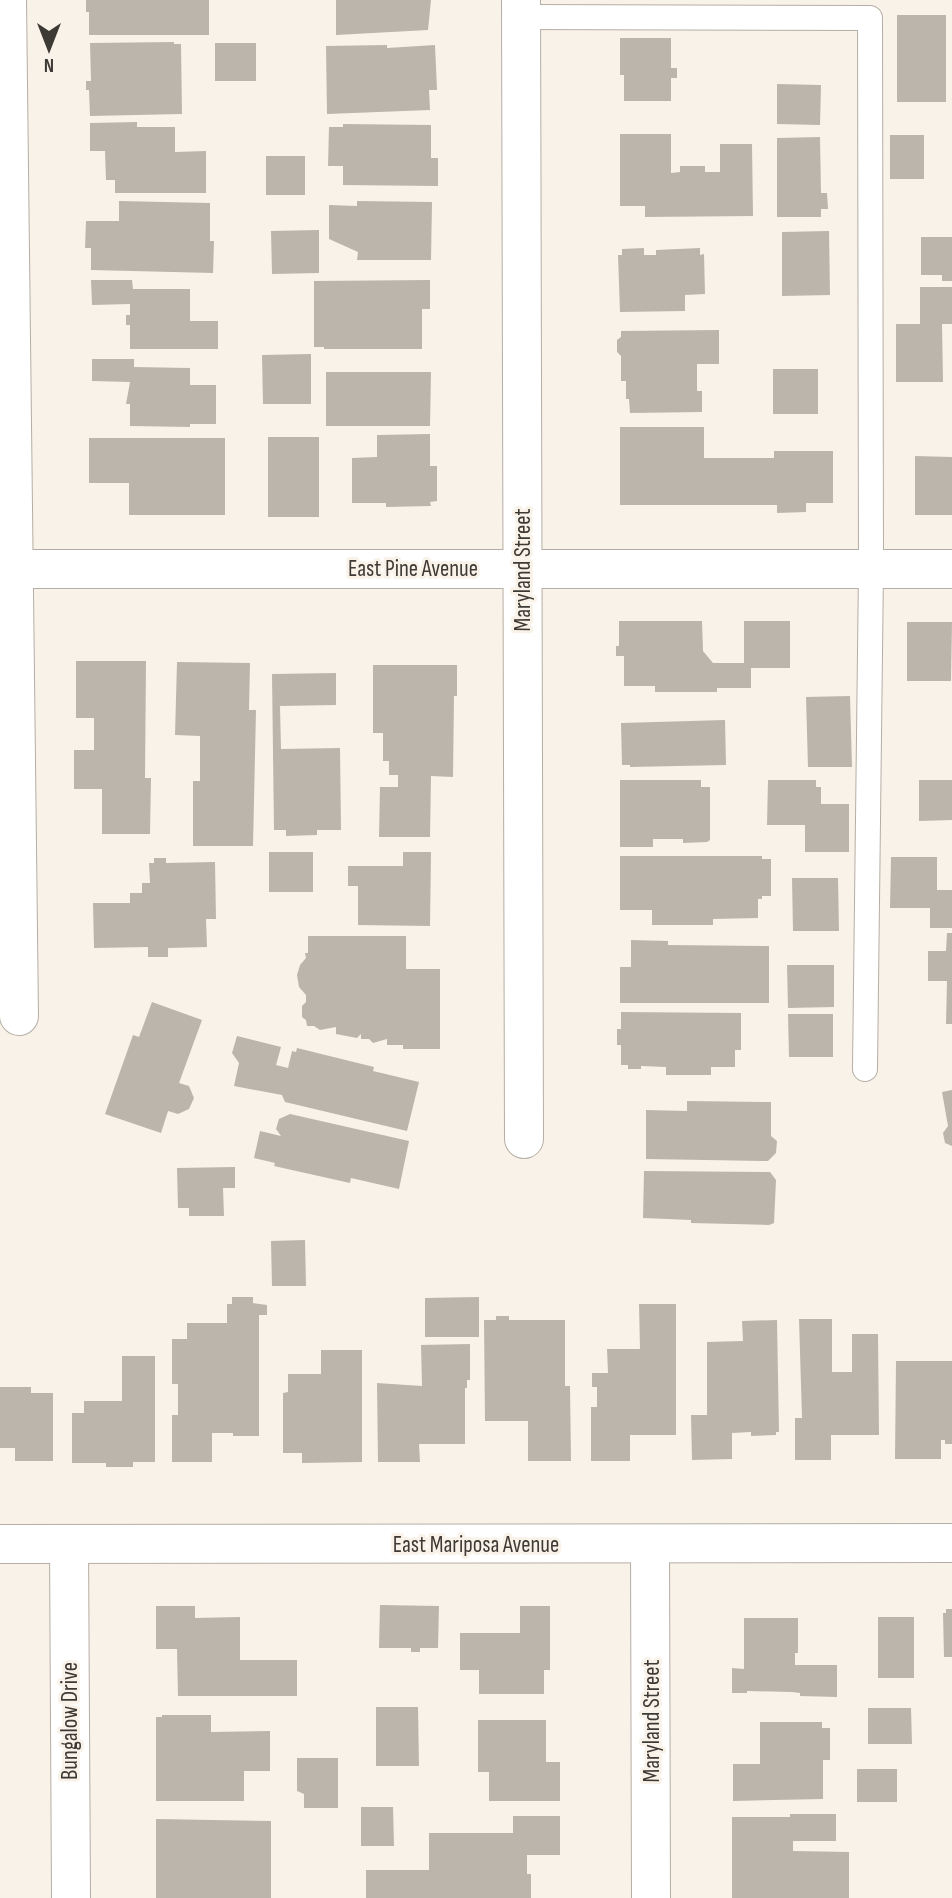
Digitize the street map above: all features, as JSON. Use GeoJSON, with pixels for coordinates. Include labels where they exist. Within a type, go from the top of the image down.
{"type":"FeatureCollection","features":[{"type":"Feature","properties":{"kind":"street"},"geometry":{"type":"LineString","coordinates":[[7,0],[7,569],[19,1016]]}},
{"type":"Feature","properties":{"kind":"street","name":"Maryland Street"},"geometry":{"type":"LineString","coordinates":[[521,8],[524,1139]]}},
{"type":"Feature","properties":{"kind":"street","name":"East Pine Avenue"},"geometry":{"type":"LineString","coordinates":[[7,569],[952,569]]}},
{"type":"Feature","properties":{"kind":"street","name":"East Mariposa Avenue"},"geometry":{"type":"LineString","coordinates":[[0,1544],[952,1543]]}},
{"type":"Feature","properties":{"kind":"street","name":"Bungalow Drive"},"geometry":{"type":"LineString","coordinates":[[69,1544],[71,1898]]}},
{"type":"Feature","properties":{"kind":"street","name":"Maryland Street"},"geometry":{"type":"LineString","coordinates":[[650,1544],[651,1898]]}},
{"type":"Feature","properties":{"kind":"lane"},"geometry":{"type":"LineString","coordinates":[[521,8],[870,18],[871,569],[865,1069]]}},
{"type":"Feature","properties":{"kind":"building"},"geometry":{"type":"Polygon","coordinates":[[[86,0],[209,0],[209,35],[89,35],[86,0]]]}},
{"type":"Feature","properties":{"kind":"building"},"geometry":{"type":"Polygon","coordinates":[[[336,0],[431,0],[428,30],[336,35],[336,0]]]}},
{"type":"Feature","properties":{"kind":"building"},"geometry":{"type":"Polygon","coordinates":[[[897,15],[946,15],[946,102],[897,102],[897,15]]]}},
{"type":"Feature","properties":{"kind":"building"},"geometry":{"type":"Polygon","coordinates":[[[620,38],[671,38],[671,68],[677,68],[677,78],[671,78],[671,101],[624,101],[624,75],[620,75],[620,38]]]}},
{"type":"Feature","properties":{"kind":"building"},"geometry":{"type":"Polygon","coordinates":[[[90,43],[181,44],[182,114],[90,116],[86,81],[91,81],[90,43]]]}},
{"type":"Feature","properties":{"kind":"building"},"geometry":{"type":"Polygon","coordinates":[[[215,43],[256,43],[256,81],[215,81],[215,43]]]}},
{"type":"Feature","properties":{"kind":"building"},"geometry":{"type":"Polygon","coordinates":[[[387,45],[387,48],[435,45],[437,90],[429,90],[430,110],[327,114],[326,46],[387,45]]]}},
{"type":"Feature","properties":{"kind":"building"},"geometry":{"type":"Polygon","coordinates":[[[777,84],[821,85],[820,125],[777,124],[777,84]]]}},
{"type":"Feature","properties":{"kind":"building"},"geometry":{"type":"Polygon","coordinates":[[[137,122],[137,127],[175,127],[175,152],[206,151],[206,193],[115,193],[115,180],[106,180],[105,151],[90,151],[90,123],[137,122]]]}},
{"type":"Feature","properties":{"kind":"building"},"geometry":{"type":"Polygon","coordinates":[[[343,124],[431,125],[431,158],[438,158],[438,186],[343,185],[343,166],[328,166],[329,127],[343,127],[343,124]]]}},
{"type":"Feature","properties":{"kind":"building"},"geometry":{"type":"Polygon","coordinates":[[[620,134],[671,134],[671,173],[680,172],[680,166],[705,166],[705,172],[720,172],[720,144],[752,144],[753,216],[645,217],[645,206],[620,206],[620,134]]]}},
{"type":"Feature","properties":{"kind":"building"},"geometry":{"type":"Polygon","coordinates":[[[890,135],[924,135],[924,179],[890,179],[890,135]]]}},
{"type":"Feature","properties":{"kind":"building"},"geometry":{"type":"Polygon","coordinates":[[[820,137],[821,193],[827,193],[828,209],[821,209],[821,217],[777,217],[777,138],[820,137]]]}},
{"type":"Feature","properties":{"kind":"building"},"geometry":{"type":"Polygon","coordinates":[[[266,156],[305,156],[305,195],[266,195],[266,156]]]}},
{"type":"Feature","properties":{"kind":"building"},"geometry":{"type":"Polygon","coordinates":[[[119,201],[210,203],[210,241],[214,241],[213,273],[91,270],[91,248],[85,248],[86,221],[119,221],[119,201]]]}},
{"type":"Feature","properties":{"kind":"building"},"geometry":{"type":"Polygon","coordinates":[[[357,201],[432,202],[431,260],[357,260],[358,252],[329,239],[329,205],[357,206],[357,201]]]}},
{"type":"Feature","properties":{"kind":"building"},"geometry":{"type":"Polygon","coordinates":[[[319,230],[319,273],[272,274],[271,231],[319,230]]]}},
{"type":"Feature","properties":{"kind":"building"},"geometry":{"type":"Polygon","coordinates":[[[829,231],[830,295],[782,296],[782,232],[829,231]]]}},
{"type":"Feature","properties":{"kind":"building"},"geometry":{"type":"Polygon","coordinates":[[[921,237],[952,237],[952,281],[942,281],[942,275],[921,275],[921,237]]]}},
{"type":"Feature","properties":{"kind":"building"},"geometry":{"type":"Polygon","coordinates":[[[644,248],[644,255],[656,255],[656,250],[700,248],[700,255],[704,254],[705,294],[685,295],[685,311],[620,312],[618,255],[622,255],[622,249],[644,248]]]}},
{"type":"Feature","properties":{"kind":"building"},"geometry":{"type":"Polygon","coordinates":[[[91,280],[132,280],[133,289],[190,289],[190,321],[218,321],[218,349],[130,349],[130,325],[126,325],[126,315],[130,315],[130,304],[92,305],[91,280]]]}},
{"type":"Feature","properties":{"kind":"building"},"geometry":{"type":"Polygon","coordinates":[[[430,280],[430,309],[422,309],[422,349],[314,347],[314,281],[430,280]]]}},
{"type":"Feature","properties":{"kind":"building"},"geometry":{"type":"Polygon","coordinates":[[[920,287],[952,287],[952,324],[942,324],[943,382],[896,382],[896,324],[920,324],[920,287]]]}},
{"type":"Feature","properties":{"kind":"building"},"geometry":{"type":"Polygon","coordinates":[[[719,330],[719,364],[697,364],[697,391],[702,391],[702,412],[630,413],[629,399],[626,399],[626,381],[621,381],[621,356],[617,352],[617,340],[621,337],[621,331],[719,330]]]}},
{"type":"Feature","properties":{"kind":"building"},"geometry":{"type":"Polygon","coordinates":[[[311,354],[311,404],[263,404],[262,355],[311,354]]]}},
{"type":"Feature","properties":{"kind":"building"},"geometry":{"type":"Polygon","coordinates":[[[92,359],[134,359],[134,367],[190,368],[190,385],[216,385],[216,424],[190,424],[190,427],[130,426],[130,404],[126,404],[130,382],[92,381],[92,359]]]}},
{"type":"Feature","properties":{"kind":"building"},"geometry":{"type":"Polygon","coordinates":[[[773,369],[818,369],[818,414],[773,414],[773,369]]]}},
{"type":"Feature","properties":{"kind":"building"},"geometry":{"type":"Polygon","coordinates":[[[326,372],[431,372],[430,426],[326,426],[326,372]]]}},
{"type":"Feature","properties":{"kind":"building"},"geometry":{"type":"Polygon","coordinates":[[[620,427],[704,427],[704,458],[774,458],[774,451],[833,451],[833,503],[806,503],[806,512],[777,513],[777,505],[620,505],[620,427]]]}},
{"type":"Feature","properties":{"kind":"building"},"geometry":{"type":"Polygon","coordinates":[[[430,434],[430,466],[437,466],[437,501],[430,502],[431,506],[386,507],[386,503],[352,503],[352,458],[377,457],[377,435],[430,434]]]}},
{"type":"Feature","properties":{"kind":"building"},"geometry":{"type":"Polygon","coordinates":[[[268,437],[319,437],[319,517],[268,517],[268,437]]]}},
{"type":"Feature","properties":{"kind":"building"},"geometry":{"type":"Polygon","coordinates":[[[89,438],[225,438],[225,515],[129,515],[129,483],[89,483],[89,438]]]}},
{"type":"Feature","properties":{"kind":"building"},"geometry":{"type":"Polygon","coordinates":[[[915,456],[952,457],[952,515],[915,515],[915,456]]]}},
{"type":"Feature","properties":{"kind":"building"},"geometry":{"type":"Polygon","coordinates":[[[619,621],[702,621],[703,651],[713,663],[744,663],[744,621],[790,621],[790,668],[751,668],[751,688],[717,688],[717,692],[655,692],[655,686],[624,686],[624,656],[616,656],[616,646],[619,646],[619,621]]]}},
{"type":"Feature","properties":{"kind":"building"},"geometry":{"type":"Polygon","coordinates":[[[907,622],[952,622],[951,681],[907,681],[907,622]]]}},
{"type":"Feature","properties":{"kind":"building"},"geometry":{"type":"Polygon","coordinates":[[[76,661],[146,661],[145,778],[151,778],[150,834],[102,834],[102,789],[74,789],[74,750],[94,750],[94,718],[76,718],[76,661]]]}},
{"type":"Feature","properties":{"kind":"building"},"geometry":{"type":"Polygon","coordinates":[[[177,662],[250,663],[249,710],[256,710],[253,846],[193,846],[193,781],[200,781],[200,736],[175,735],[177,662]]]}},
{"type":"Feature","properties":{"kind":"building"},"geometry":{"type":"Polygon","coordinates":[[[373,665],[457,665],[453,777],[431,776],[430,837],[379,837],[380,787],[398,787],[398,775],[389,775],[389,761],[383,761],[383,733],[373,733],[373,665]]]}},
{"type":"Feature","properties":{"kind":"building"},"geometry":{"type":"Polygon","coordinates":[[[336,673],[336,705],[280,706],[281,749],[340,748],[341,830],[317,830],[317,835],[286,836],[286,830],[274,830],[272,674],[336,673]]]}},
{"type":"Feature","properties":{"kind":"building"},"geometry":{"type":"Polygon","coordinates":[[[850,696],[852,767],[808,767],[806,697],[850,696]]]}},
{"type":"Feature","properties":{"kind":"building"},"geometry":{"type":"Polygon","coordinates":[[[725,720],[726,765],[622,765],[621,723],[725,720]]]}},
{"type":"Feature","properties":{"kind":"building"},"geometry":{"type":"Polygon","coordinates":[[[620,780],[701,780],[701,787],[710,787],[710,840],[683,843],[683,839],[653,839],[653,847],[620,847],[620,780]]]}},
{"type":"Feature","properties":{"kind":"building"},"geometry":{"type":"Polygon","coordinates":[[[768,780],[816,780],[816,787],[821,787],[821,804],[849,804],[849,852],[805,852],[805,825],[767,825],[768,780]]]}},
{"type":"Feature","properties":{"kind":"building"},"geometry":{"type":"Polygon","coordinates":[[[919,780],[952,780],[952,820],[919,821],[919,780]]]}},
{"type":"Feature","properties":{"kind":"building"},"geometry":{"type":"Polygon","coordinates":[[[269,852],[313,852],[313,892],[269,892],[269,852]]]}},
{"type":"Feature","properties":{"kind":"building"},"geometry":{"type":"Polygon","coordinates":[[[403,852],[431,852],[430,926],[358,925],[358,886],[348,886],[348,866],[403,866],[403,852]]]}},
{"type":"Feature","properties":{"kind":"building"},"geometry":{"type":"Polygon","coordinates":[[[620,856],[762,856],[762,859],[771,859],[771,896],[758,899],[758,918],[713,919],[713,925],[652,925],[652,910],[620,910],[620,856]]]}},
{"type":"Feature","properties":{"kind":"building"},"geometry":{"type":"Polygon","coordinates":[[[891,857],[937,857],[937,890],[952,890],[952,928],[930,928],[930,908],[890,908],[891,857]]]}},
{"type":"Feature","properties":{"kind":"building"},"geometry":{"type":"Polygon","coordinates":[[[154,858],[166,858],[166,863],[215,862],[216,919],[206,919],[207,947],[168,948],[168,957],[148,957],[148,947],[94,948],[93,903],[130,903],[130,893],[142,893],[142,883],[150,883],[149,863],[154,863],[154,858]]]}},
{"type":"Feature","properties":{"kind":"building"},"geometry":{"type":"Polygon","coordinates":[[[792,878],[838,878],[839,931],[793,931],[792,878]]]}},
{"type":"Feature","properties":{"kind":"building"},"geometry":{"type":"Polygon","coordinates":[[[947,933],[952,933],[952,1024],[946,1024],[947,981],[928,981],[928,951],[946,951],[947,933]]]}},
{"type":"Feature","properties":{"kind":"building"},"geometry":{"type":"Polygon","coordinates":[[[308,936],[406,936],[406,969],[440,969],[440,1049],[403,1049],[403,1045],[387,1045],[387,1039],[373,1043],[369,1039],[361,1039],[361,1034],[357,1038],[336,1034],[336,1027],[320,1030],[307,1026],[302,1017],[306,995],[299,987],[297,975],[306,958],[305,953],[308,953],[308,936]]]}},
{"type":"Feature","properties":{"kind":"building"},"geometry":{"type":"Polygon","coordinates":[[[631,940],[668,941],[668,945],[769,946],[769,1003],[620,1003],[620,967],[631,967],[631,940]]]}},
{"type":"Feature","properties":{"kind":"building"},"geometry":{"type":"Polygon","coordinates":[[[787,965],[834,965],[834,1007],[788,1008],[787,965]]]}},
{"type":"Feature","properties":{"kind":"building"},"geometry":{"type":"Polygon","coordinates":[[[152,1002],[202,1020],[179,1083],[189,1086],[194,1098],[189,1109],[178,1114],[168,1111],[161,1133],[105,1114],[133,1035],[139,1037],[152,1002]]]}},
{"type":"Feature","properties":{"kind":"building"},"geometry":{"type":"Polygon","coordinates":[[[621,1012],[741,1013],[741,1050],[735,1050],[735,1067],[711,1067],[711,1075],[666,1075],[666,1067],[641,1066],[641,1069],[628,1069],[628,1065],[621,1065],[621,1045],[617,1045],[621,1012]]]}},
{"type":"Feature","properties":{"kind":"building"},"geometry":{"type":"Polygon","coordinates":[[[788,1014],[833,1014],[833,1057],[789,1057],[788,1014]]]}},
{"type":"Feature","properties":{"kind":"building"},"geometry":{"type":"Polygon","coordinates":[[[237,1036],[281,1047],[276,1065],[288,1068],[292,1051],[296,1052],[297,1048],[374,1067],[373,1071],[419,1082],[407,1131],[285,1102],[282,1095],[234,1086],[239,1063],[232,1053],[237,1036]]]}},
{"type":"Feature","properties":{"kind":"building"},"geometry":{"type":"Polygon","coordinates":[[[952,1090],[952,1146],[945,1143],[943,1133],[948,1126],[942,1092],[952,1090]]]}},
{"type":"Feature","properties":{"kind":"building"},"geometry":{"type":"Polygon","coordinates":[[[687,1101],[771,1102],[771,1136],[777,1141],[776,1153],[768,1161],[646,1159],[646,1110],[687,1111],[687,1101]]]}},
{"type":"Feature","properties":{"kind":"building"},"geometry":{"type":"Polygon","coordinates":[[[290,1114],[409,1141],[399,1189],[351,1178],[350,1183],[274,1166],[275,1163],[254,1158],[260,1131],[281,1136],[276,1129],[279,1119],[290,1114]]]}},
{"type":"Feature","properties":{"kind":"building"},"geometry":{"type":"Polygon","coordinates":[[[235,1167],[235,1188],[223,1188],[224,1216],[189,1216],[189,1208],[178,1208],[177,1168],[235,1167]]]}},
{"type":"Feature","properties":{"kind":"building"},"geometry":{"type":"Polygon","coordinates":[[[644,1171],[770,1172],[776,1180],[774,1223],[691,1223],[691,1220],[643,1218],[644,1171]]]}},
{"type":"Feature","properties":{"kind":"building"},"geometry":{"type":"Polygon","coordinates":[[[305,1240],[306,1286],[272,1286],[271,1241],[305,1240]]]}},
{"type":"Feature","properties":{"kind":"building"},"geometry":{"type":"Polygon","coordinates":[[[232,1297],[253,1297],[253,1303],[267,1305],[267,1315],[259,1315],[259,1436],[212,1433],[212,1462],[172,1462],[172,1415],[178,1415],[178,1384],[172,1384],[172,1339],[187,1339],[187,1323],[227,1323],[227,1304],[232,1304],[232,1297]]]}},
{"type":"Feature","properties":{"kind":"building"},"geometry":{"type":"Polygon","coordinates":[[[479,1297],[479,1337],[425,1337],[425,1298],[479,1297]]]}},
{"type":"Feature","properties":{"kind":"building"},"geometry":{"type":"Polygon","coordinates":[[[639,1304],[676,1304],[676,1435],[630,1435],[630,1461],[591,1461],[591,1407],[597,1407],[597,1387],[592,1387],[592,1373],[608,1373],[607,1349],[640,1349],[639,1304]]]}},
{"type":"Feature","properties":{"kind":"building"},"geometry":{"type":"Polygon","coordinates":[[[496,1316],[509,1316],[509,1320],[565,1320],[565,1386],[570,1386],[571,1461],[528,1461],[528,1421],[485,1421],[484,1320],[496,1320],[496,1316]]]}},
{"type":"Feature","properties":{"kind":"building"},"geometry":{"type":"Polygon","coordinates":[[[799,1319],[832,1319],[832,1372],[852,1372],[852,1334],[878,1334],[879,1435],[831,1435],[831,1460],[795,1460],[795,1418],[802,1418],[799,1319]]]}},
{"type":"Feature","properties":{"kind":"building"},"geometry":{"type":"Polygon","coordinates":[[[777,1320],[779,1432],[776,1432],[776,1435],[751,1436],[751,1432],[732,1433],[732,1459],[692,1460],[691,1415],[707,1415],[707,1342],[743,1341],[742,1321],[777,1320]]]}},
{"type":"Feature","properties":{"kind":"building"},"geometry":{"type":"Polygon","coordinates":[[[470,1344],[470,1380],[467,1380],[465,1388],[465,1444],[419,1444],[420,1462],[378,1462],[377,1383],[422,1386],[421,1345],[470,1344]]]}},
{"type":"Feature","properties":{"kind":"building"},"geometry":{"type":"Polygon","coordinates":[[[321,1350],[362,1350],[362,1462],[302,1463],[302,1453],[283,1453],[283,1393],[288,1392],[288,1374],[321,1374],[321,1350]]]}},
{"type":"Feature","properties":{"kind":"building"},"geometry":{"type":"Polygon","coordinates":[[[122,1356],[155,1356],[155,1462],[133,1462],[133,1467],[106,1467],[106,1463],[72,1463],[72,1413],[84,1413],[84,1401],[122,1401],[122,1356]]]}},
{"type":"Feature","properties":{"kind":"building"},"geometry":{"type":"Polygon","coordinates":[[[896,1361],[952,1361],[952,1444],[945,1444],[945,1440],[941,1440],[941,1459],[895,1459],[896,1361]]]}},
{"type":"Feature","properties":{"kind":"building"},"geometry":{"type":"Polygon","coordinates":[[[0,1387],[31,1387],[31,1393],[53,1393],[53,1461],[15,1461],[15,1448],[0,1448],[0,1387]]]}},
{"type":"Feature","properties":{"kind":"building"},"geometry":{"type":"Polygon","coordinates":[[[380,1605],[439,1606],[438,1648],[420,1648],[420,1652],[411,1652],[411,1648],[379,1648],[380,1605]]]}},
{"type":"Feature","properties":{"kind":"building"},"geometry":{"type":"Polygon","coordinates":[[[156,1606],[195,1606],[195,1618],[240,1617],[240,1660],[297,1660],[297,1696],[178,1696],[177,1649],[156,1649],[156,1606]]]}},
{"type":"Feature","properties":{"kind":"building"},"geometry":{"type":"Polygon","coordinates":[[[520,1606],[550,1606],[550,1670],[544,1670],[544,1694],[479,1694],[479,1670],[460,1670],[460,1633],[520,1633],[520,1606]]]}},
{"type":"Feature","properties":{"kind":"building"},"geometry":{"type":"Polygon","coordinates":[[[946,1609],[952,1609],[952,1657],[944,1657],[943,1613],[946,1613],[946,1609]]]}},
{"type":"Feature","properties":{"kind":"building"},"geometry":{"type":"Polygon","coordinates":[[[878,1617],[914,1617],[914,1678],[878,1678],[878,1617]]]}},
{"type":"Feature","properties":{"kind":"building"},"geometry":{"type":"Polygon","coordinates":[[[744,1618],[798,1618],[798,1653],[795,1653],[795,1665],[837,1665],[837,1697],[800,1696],[800,1693],[792,1692],[732,1693],[732,1668],[744,1669],[744,1618]]]}},
{"type":"Feature","properties":{"kind":"building"},"geometry":{"type":"Polygon","coordinates":[[[376,1707],[418,1707],[419,1766],[376,1766],[376,1707]]]}},
{"type":"Feature","properties":{"kind":"building"},"geometry":{"type":"Polygon","coordinates":[[[868,1708],[911,1708],[912,1744],[868,1744],[868,1708]]]}},
{"type":"Feature","properties":{"kind":"building"},"geometry":{"type":"Polygon","coordinates":[[[211,1715],[211,1732],[270,1731],[270,1771],[244,1771],[244,1801],[156,1801],[156,1717],[211,1715]]]}},
{"type":"Feature","properties":{"kind":"building"},"geometry":{"type":"Polygon","coordinates":[[[478,1720],[546,1720],[546,1762],[560,1762],[560,1801],[489,1801],[489,1772],[478,1772],[478,1720]]]}},
{"type":"Feature","properties":{"kind":"building"},"geometry":{"type":"Polygon","coordinates":[[[760,1722],[822,1722],[822,1728],[830,1728],[830,1760],[823,1760],[823,1799],[733,1801],[733,1764],[760,1764],[760,1722]]]}},
{"type":"Feature","properties":{"kind":"building"},"geometry":{"type":"Polygon","coordinates":[[[297,1758],[338,1758],[338,1808],[304,1808],[304,1794],[297,1791],[297,1758]]]}},
{"type":"Feature","properties":{"kind":"building"},"geometry":{"type":"Polygon","coordinates":[[[857,1769],[897,1769],[897,1802],[857,1802],[857,1769]]]}},
{"type":"Feature","properties":{"kind":"building"},"geometry":{"type":"Polygon","coordinates":[[[361,1807],[393,1807],[394,1846],[361,1846],[361,1807]]]}},
{"type":"Feature","properties":{"kind":"building"},"geometry":{"type":"Polygon","coordinates":[[[790,1814],[836,1814],[836,1841],[793,1841],[793,1851],[849,1852],[849,1898],[732,1898],[732,1817],[790,1817],[790,1814]]]}},
{"type":"Feature","properties":{"kind":"building"},"geometry":{"type":"Polygon","coordinates":[[[513,1816],[560,1816],[560,1855],[527,1855],[527,1874],[531,1874],[531,1898],[366,1898],[366,1870],[429,1870],[429,1833],[513,1833],[513,1816]]]}},
{"type":"Feature","properties":{"kind":"building"},"geometry":{"type":"Polygon","coordinates":[[[156,1819],[271,1821],[271,1898],[156,1898],[156,1819]]]}}]}
